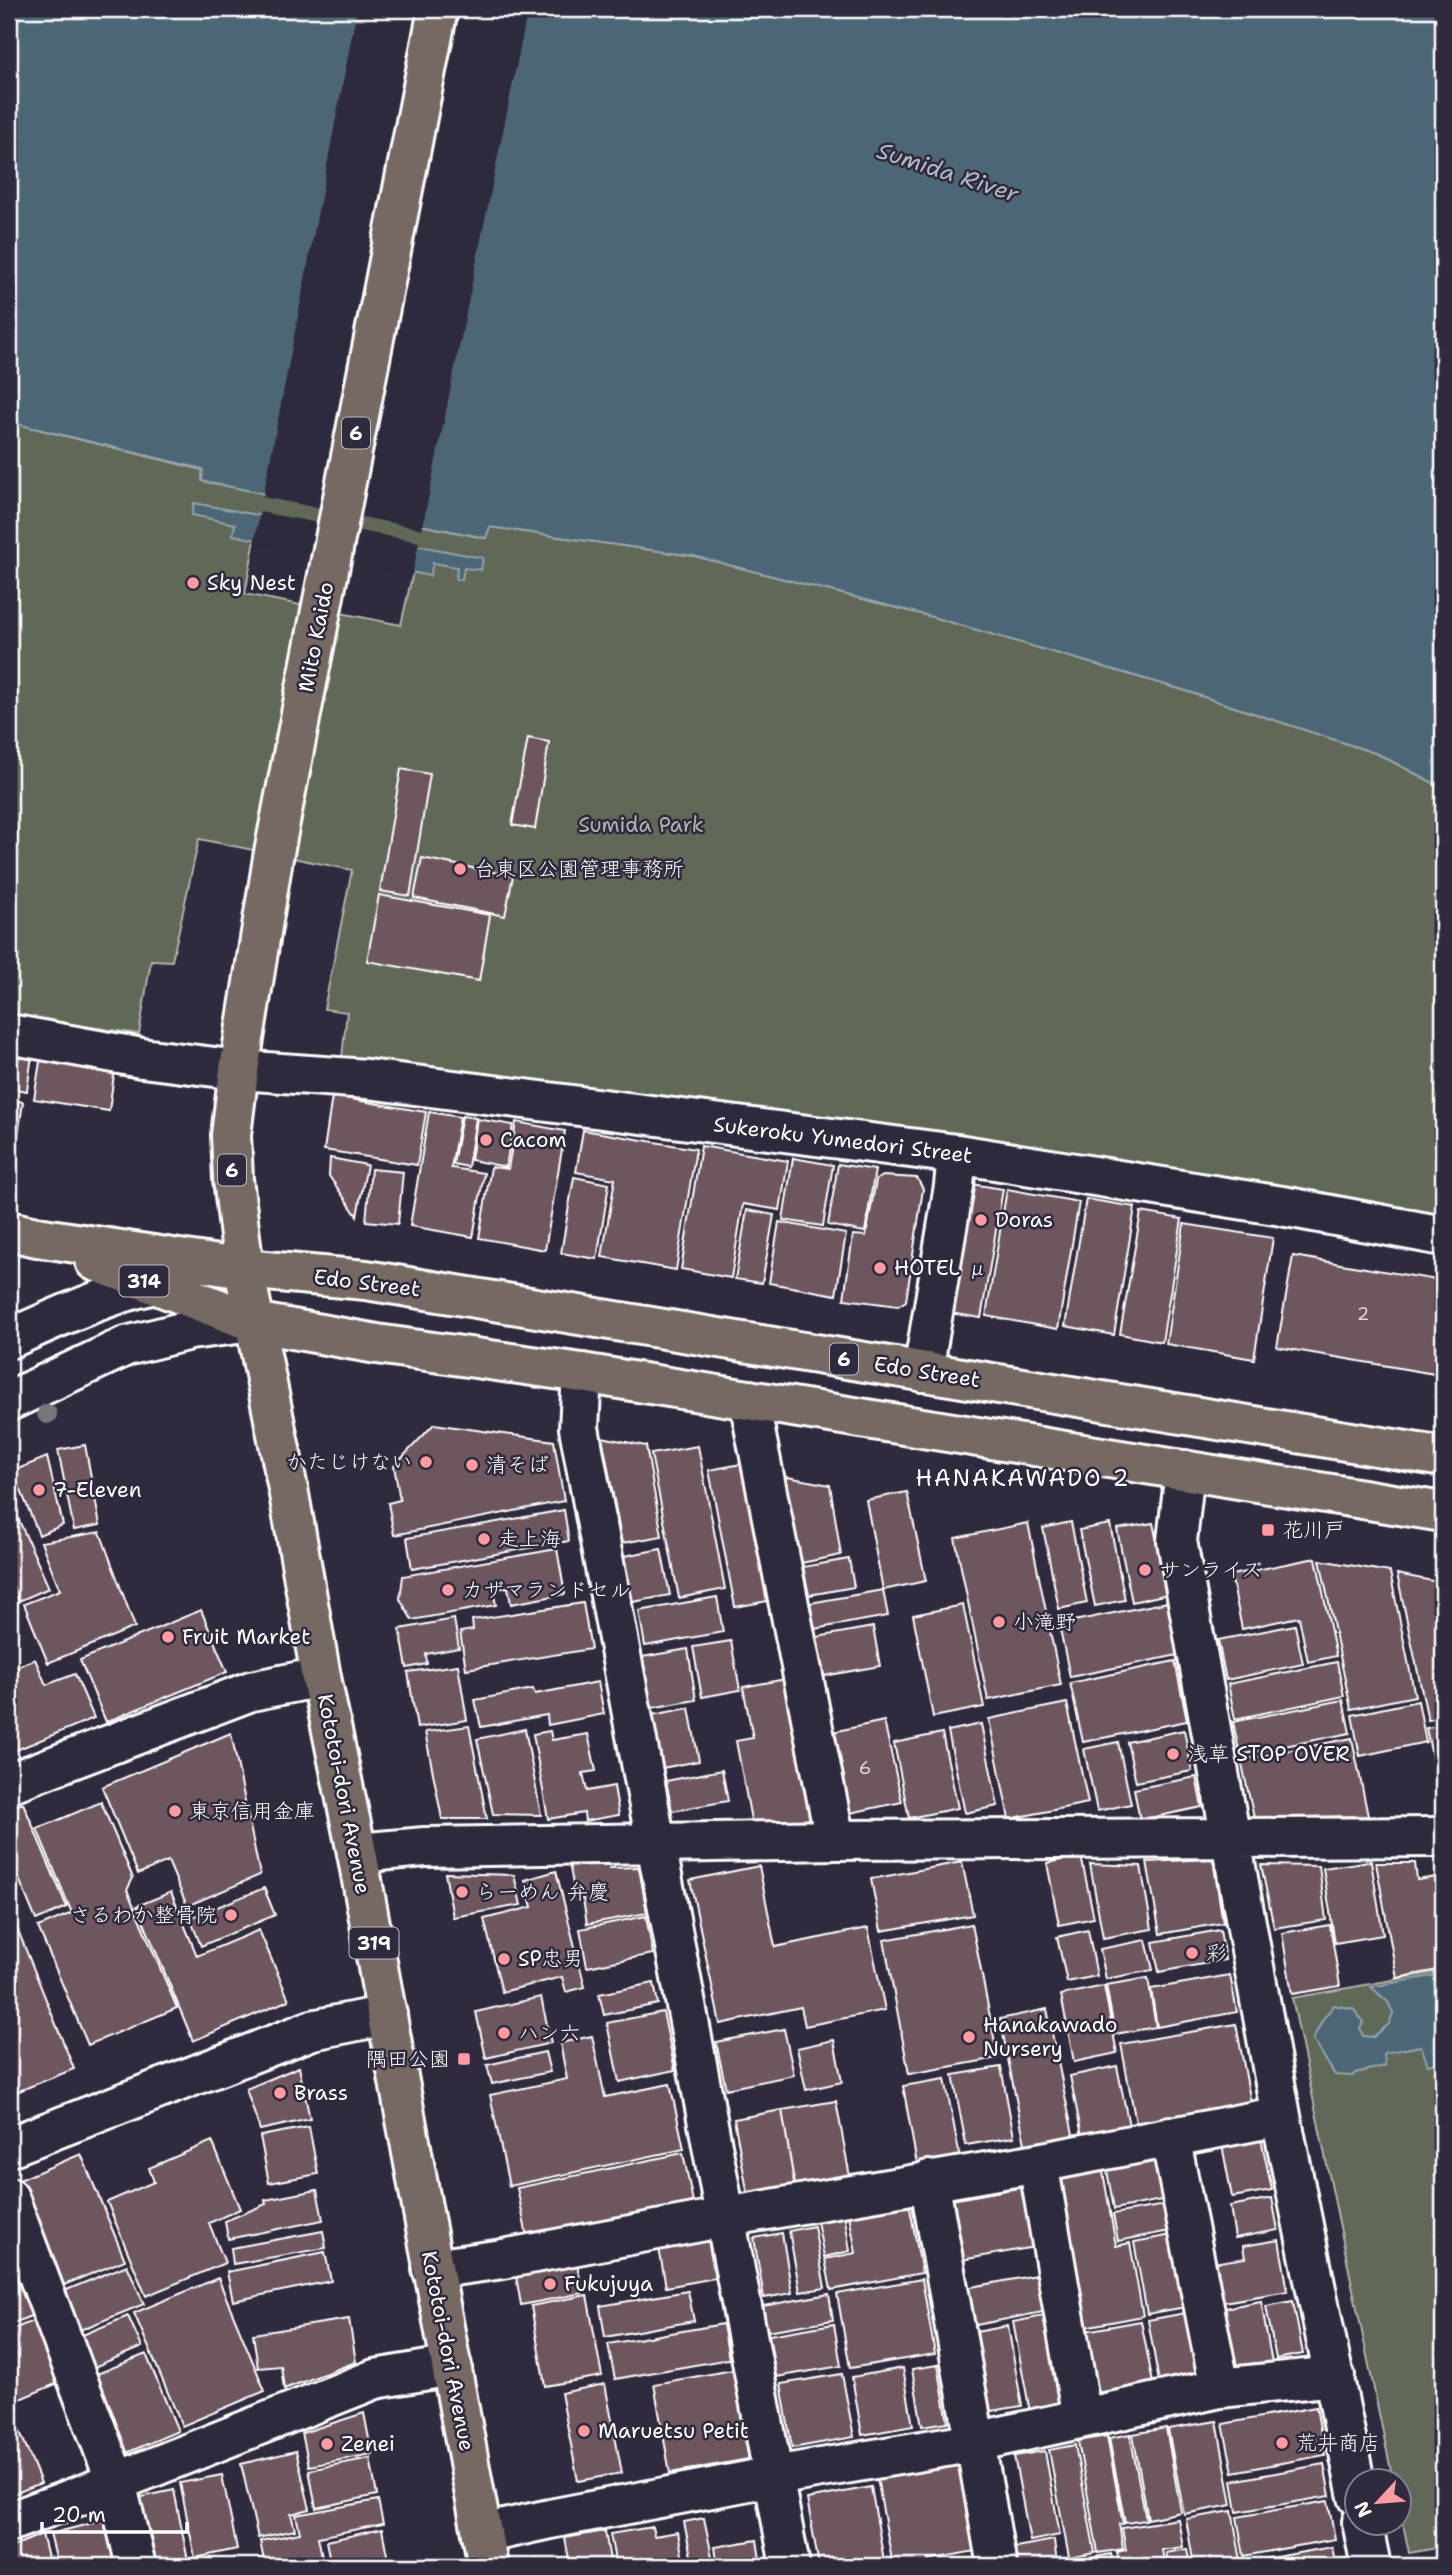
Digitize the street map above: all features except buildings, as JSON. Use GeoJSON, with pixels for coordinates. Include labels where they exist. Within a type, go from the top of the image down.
{"type":"FeatureCollection","features":[{"type":"Feature","properties":{"kind":"main road","name":"Mito Kaido"},"geometry":{"type":"LineString","coordinates":[[244,1269],[233,1179],[231,1135],[239,1070],[273,858],[438,9]]}},
{"type":"Feature","properties":{"kind":"main road","name":"314"},"geometry":{"type":"LineString","coordinates":[[23,1234],[244,1269]]}},
{"type":"Feature","properties":{"kind":"main road","name":"314"},"geometry":{"type":"LineString","coordinates":[[23,1234],[253,1322]]}},
{"type":"Feature","properties":{"kind":"main road","name":"Kototoi-dori Avenue"},"geometry":{"type":"LineString","coordinates":[[244,1269],[357,1853],[485,2550]]}},
{"type":"Feature","properties":{"kind":"main road","name":"Edo Street"},"geometry":{"type":"LineString","coordinates":[[244,1269],[366,1280],[1443,1457]]}},
{"type":"Feature","properties":{"kind":"main road"},"geometry":{"type":"LineString","coordinates":[[253,1322],[377,1344],[582,1373],[1443,1511]]}},
{"type":"Feature","properties":{"kind":"street","name":"Sukeroku Yumedori Street"},"geometry":{"type":"LineString","coordinates":[[9,1034],[142,1058],[239,1070],[367,1079],[957,1154],[1282,1206],[1443,1236]]}},
{"type":"Feature","properties":{"kind":"street"},"geometry":{"type":"LineString","coordinates":[[923,1371],[957,1154]]}},
{"type":"Feature","properties":{"kind":"street"},"geometry":{"type":"LineString","coordinates":[[9,1339],[88,1304],[151,1284],[244,1269]]}},
{"type":"Feature","properties":{"kind":"street"},"geometry":{"type":"LineString","coordinates":[[9,1401],[126,1346],[190,1330],[253,1322]]}},
{"type":"Feature","properties":{"kind":"street"},"geometry":{"type":"LineString","coordinates":[[582,1373],[579,1428],[790,2566]]}},
{"type":"Feature","properties":{"kind":"street"},"geometry":{"type":"LineString","coordinates":[[749,1400],[835,1840]]}},
{"type":"Feature","properties":{"kind":"street"},"geometry":{"type":"LineString","coordinates":[[1185,1470],[1177,1541],[1281,2116],[1351,2466]]}},
{"type":"Feature","properties":{"kind":"street"},"geometry":{"type":"LineString","coordinates":[[9,1783],[251,1690],[321,1677]]}},
{"type":"Feature","properties":{"kind":"street"},"geometry":{"type":"LineString","coordinates":[[357,1853],[425,1847],[835,1840],[1443,1837]]}},
{"type":"Feature","properties":{"kind":"street"},"geometry":{"type":"LineString","coordinates":[[9,2147],[312,2029],[387,2015]]}},
{"type":"Feature","properties":{"kind":"street"},"geometry":{"type":"LineString","coordinates":[[432,2269],[503,2259],[929,2180],[1038,2163],[1281,2116]]}},
{"type":"Feature","properties":{"kind":"street"},"geometry":{"type":"LineString","coordinates":[[1170,2136],[1220,2388]]}},
{"type":"Feature","properties":{"kind":"street"},"geometry":{"type":"LineString","coordinates":[[1038,2163],[1082,2418]]}},
{"type":"Feature","properties":{"kind":"street"},"geometry":{"type":"LineString","coordinates":[[929,2180],[997,2566]]}},
{"type":"Feature","properties":{"kind":"street"},"geometry":{"type":"LineString","coordinates":[[9,2198],[116,2482],[136,2566]]}},
{"type":"Feature","properties":{"kind":"street"},"geometry":{"type":"LineString","coordinates":[[9,2522],[375,2379],[452,2366]]}},
{"type":"Feature","properties":{"kind":"street"},"geometry":{"type":"LineString","coordinates":[[485,2550],[550,2519],[774,2476],[975,2442],[1220,2388],[1335,2376]]}},
{"type":"Feature","properties":{"kind":"street"},"geometry":{"type":"LineString","coordinates":[[1365,2536],[1371,2566]]}},
{"type":"Feature","properties":{"kind":"green space","name":"Sumida Park"},"geometry":{"type":"Polygon","coordinates":[[[9,422],[203,470],[202,481],[485,538],[490,527],[694,556],[929,616],[1183,690],[1378,754],[1443,788],[1443,1224],[342,1057],[347,1012],[324,1009],[352,870],[199,839],[172,961],[151,960],[139,1034],[9,1015],[9,422]],[[255,539],[245,594],[401,625],[415,563],[255,539]]]}},
{"type":"Feature","properties":{"kind":"green space"},"geometry":{"type":"Polygon","coordinates":[[[1443,1971],[1443,2547],[1409,2553],[1406,2536],[1414,2536],[1414,2466],[1390,2466],[1292,1998],[1443,1971]]]}},
{"type":"Feature","properties":{"kind":"water","name":"Sumida River"},"geometry":{"type":"Polygon","coordinates":[[[9,9],[1443,9],[1443,788],[1378,754],[1183,690],[929,616],[694,556],[490,527],[486,538],[202,481],[203,469],[9,422],[9,9]]]}},
{"type":"Feature","properties":{"kind":"water"},"geometry":{"type":"Polygon","coordinates":[[[194,503],[483,558],[481,570],[464,568],[462,580],[456,579],[457,567],[433,563],[430,576],[233,535],[235,524],[192,515],[194,503]]]}},
{"type":"Feature","properties":{"kind":"water"},"geometry":{"type":"Polygon","coordinates":[[[1443,1974],[1443,2061],[1428,2065],[1421,2046],[1384,2053],[1385,2066],[1355,2073],[1353,2076],[1335,2075],[1313,2039],[1334,2005],[1353,2009],[1364,2022],[1360,2029],[1363,2036],[1373,2037],[1389,2024],[1393,2013],[1388,2002],[1371,1987],[1443,1974]]]}},
{"type":"Feature","properties":{"kind":"pier"},"geometry":{"type":"Polygon","coordinates":[[[357,9],[528,9],[422,529],[263,497],[357,9]]]}},
{"type":"Feature","properties":{"kind":"pier"},"geometry":{"type":"Polygon","coordinates":[[[260,512],[419,542],[412,576],[254,543],[260,512]]]}},
{"type":"Feature","properties":{"kind":"place","name":"Sky Nest"},"geometry":{"type":"Point","coordinates":[193,583]}},
{"type":"Feature","properties":{"kind":"place","name":"台東区公園管理事務所"},"geometry":{"type":"Point","coordinates":[460,869]}},
{"type":"Feature","properties":{"kind":"place","name":"Cacom"},"geometry":{"type":"Point","coordinates":[486,1140]}},
{"type":"Feature","properties":{"kind":"place","name":"Doras"},"geometry":{"type":"Point","coordinates":[981,1220]}},
{"type":"Feature","properties":{"kind":"place","name":"HOTEL μ"},"geometry":{"type":"Point","coordinates":[880,1268]}},
{"type":"Feature","properties":{"kind":"place","name":"かたじけない"},"geometry":{"type":"Point","coordinates":[426,1462]}},
{"type":"Feature","properties":{"kind":"place","name":"清そば"},"geometry":{"type":"Point","coordinates":[472,1465]}},
{"type":"Feature","properties":{"kind":"place","name":"7-Eleven"},"geometry":{"type":"Point","coordinates":[39,1490]}},
{"type":"Feature","properties":{"kind":"place","name":"花川戸"},"geometry":{"type":"Point","coordinates":[1268,1530]}},
{"type":"Feature","properties":{"kind":"place","name":"走上海"},"geometry":{"type":"Point","coordinates":[484,1539]}},
{"type":"Feature","properties":{"kind":"place","name":"サンライズ"},"geometry":{"type":"Point","coordinates":[1145,1570]}},
{"type":"Feature","properties":{"kind":"place","name":"カザマランドセル"},"geometry":{"type":"Point","coordinates":[448,1590]}},
{"type":"Feature","properties":{"kind":"place","name":"小滝野"},"geometry":{"type":"Point","coordinates":[999,1622]}},
{"type":"Feature","properties":{"kind":"place","name":"Fruit Market"},"geometry":{"type":"Point","coordinates":[168,1637]}},
{"type":"Feature","properties":{"kind":"place","name":"浅草 STOP OVER"},"geometry":{"type":"Point","coordinates":[1173,1754]}},
{"type":"Feature","properties":{"kind":"place","name":"東京信用金庫"},"geometry":{"type":"Point","coordinates":[175,1811]}},
{"type":"Feature","properties":{"kind":"place","name":"らーめん 弁慶"},"geometry":{"type":"Point","coordinates":[462,1892]}},
{"type":"Feature","properties":{"kind":"place","name":"さるわか整骨院"},"geometry":{"type":"Point","coordinates":[231,1915]}},
{"type":"Feature","properties":{"kind":"place","name":"彩"},"geometry":{"type":"Point","coordinates":[1192,1953]}},
{"type":"Feature","properties":{"kind":"place","name":"SP忠男"},"geometry":{"type":"Point","coordinates":[504,1959]}},
{"type":"Feature","properties":{"kind":"place","name":"ハン六"},"geometry":{"type":"Point","coordinates":[504,2033]}},
{"type":"Feature","properties":{"kind":"place","name":"Hanakawado Nursery"},"geometry":{"type":"Point","coordinates":[969,2037]}},
{"type":"Feature","properties":{"kind":"place","name":"隅田公園"},"geometry":{"type":"Point","coordinates":[464,2059]}},
{"type":"Feature","properties":{"kind":"place","name":"Brass"},"geometry":{"type":"Point","coordinates":[280,2093]}},
{"type":"Feature","properties":{"kind":"place","name":"Fukujuya"},"geometry":{"type":"Point","coordinates":[550,2284]}},
{"type":"Feature","properties":{"kind":"place","name":"Maruetsu Petit"},"geometry":{"type":"Point","coordinates":[584,2431]}},
{"type":"Feature","properties":{"kind":"place","name":"荒井商店"},"geometry":{"type":"Point","coordinates":[1282,2443]}},
{"type":"Feature","properties":{"kind":"place","name":"Zenei"},"geometry":{"type":"Point","coordinates":[327,2444]}},
{"type":"Feature","properties":{"kind":"district","name":"HANAKAWADO 2"},"geometry":{"type":"Point","coordinates":[1023,1478]}}]}
